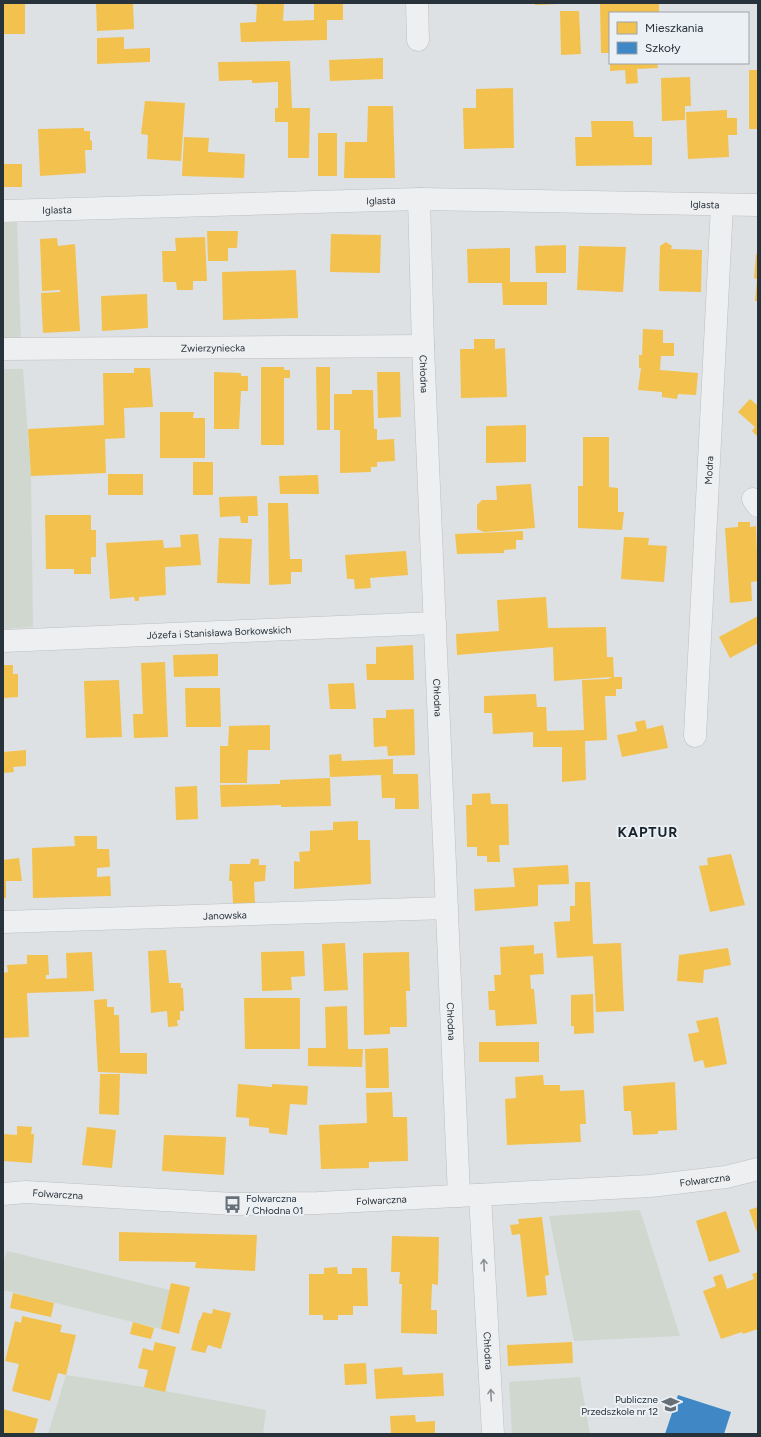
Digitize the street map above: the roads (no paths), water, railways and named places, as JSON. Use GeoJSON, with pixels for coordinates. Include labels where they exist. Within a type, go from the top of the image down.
{"type":"FeatureCollection","features":[{"type":"Feature","properties":{"kind":"street"},"geometry":{"type":"LineString","coordinates":[[417,3],[418,40]]}},
{"type":"Feature","properties":{"kind":"street","name":"Iglasta"},"geometry":{"type":"LineString","coordinates":[[3,211],[419,199],[758,205]]}},
{"type":"Feature","properties":{"kind":"street","name":"Chłodna"},"geometry":{"type":"LineString","coordinates":[[419,199],[422,346],[447,908],[469,1195],[493,1434]]}},
{"type":"Feature","properties":{"kind":"street","name":"Modra"},"geometry":{"type":"LineString","coordinates":[[695,736],[722,205]]}},
{"type":"Feature","properties":{"kind":"street","name":"Zwierzyniecka"},"geometry":{"type":"LineString","coordinates":[[3,349],[422,346]]}},
{"type":"Feature","properties":{"kind":"street","name":"Józefa i Stanisława Borkowskich"},"geometry":{"type":"LineString","coordinates":[[3,640],[435,623]]}},
{"type":"Feature","properties":{"kind":"street","name":"Janowska"},"geometry":{"type":"LineString","coordinates":[[3,922],[447,908]]}},
{"type":"Feature","properties":{"kind":"street","name":"Folwarczna"},"geometry":{"type":"LineString","coordinates":[[3,1194],[26,1192],[233,1204],[318,1203],[650,1186],[726,1177],[758,1169]]}},
{"type":"Feature","properties":{"kind":"place","name":"Folwarczna / Chłodna 01"},"geometry":{"type":"Point","coordinates":[233,1204]}},
{"type":"Feature","properties":{"kind":"place","name":"Publiczne Przedszkole nr 12"},"geometry":{"type":"Point","coordinates":[671,1405]}},
{"type":"Feature","properties":{"kind":"district","name":"KAPTUR"},"geometry":{"type":"Point","coordinates":[648,832]}}]}
